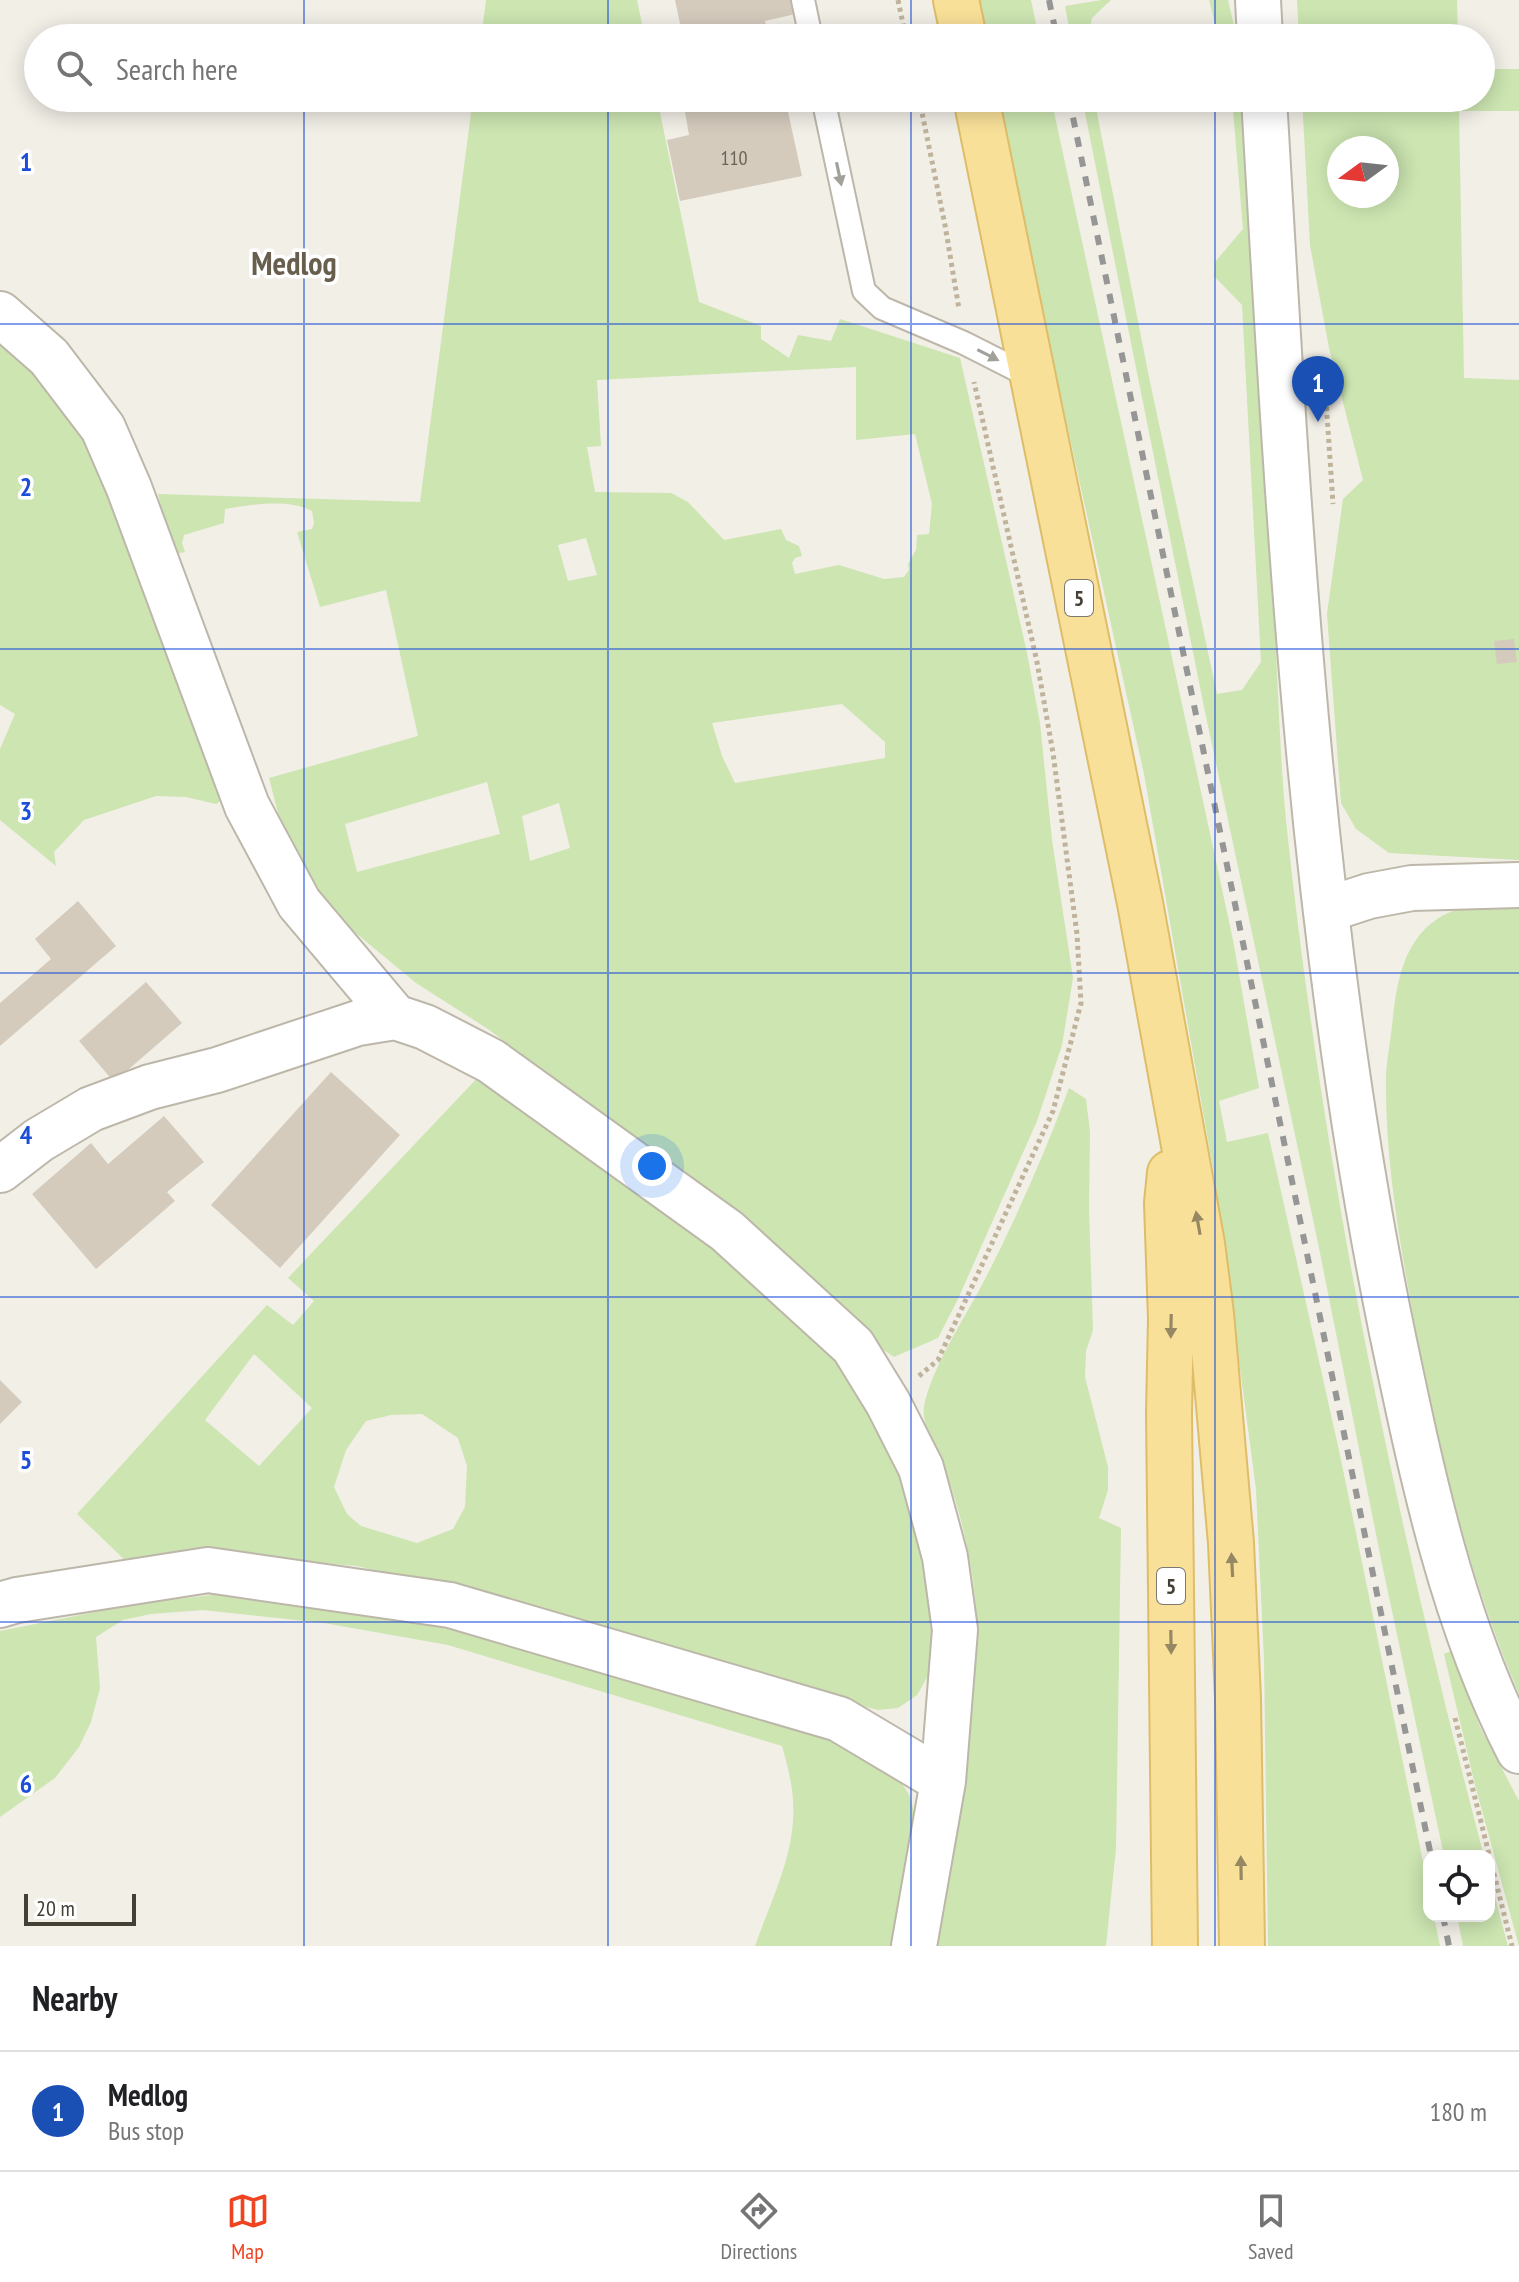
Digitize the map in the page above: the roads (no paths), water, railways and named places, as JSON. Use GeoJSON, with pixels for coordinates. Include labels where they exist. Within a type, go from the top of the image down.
{"type":"FeatureCollection","features":[{"type":"Feature","properties":{"kind":"main road"},"geometry":{"type":"LineString","coordinates":[[956,0],[961,24]]}},
{"type":"Feature","properties":{"kind":"main road","name":"5"},"geometry":{"type":"LineString","coordinates":[[979,112],[1140,903],[1202,1244],[1231,1543],[1238,1699],[1242,1946]]}},
{"type":"Feature","properties":{"kind":"main road","name":"5"},"geometry":{"type":"LineString","coordinates":[[1175,1946],[1169,1413],[1171,1319],[1167,1203],[1176,1099]]}},
{"type":"Feature","properties":{"kind":"street"},"geometry":{"type":"LineString","coordinates":[[1258,0],[1259,24]]}},
{"type":"Feature","properties":{"kind":"street"},"geometry":{"type":"LineString","coordinates":[[1265,112],[1288,504],[1326,910],[1360,1159],[1405,1395],[1460,1610],[1483,1673],[1519,1751]]}},
{"type":"Feature","properties":{"kind":"street"},"geometry":{"type":"LineString","coordinates":[[0,314],[49,357],[103,428],[129,488],[247,806],[299,903],[395,1017]]}},
{"type":"Feature","properties":{"kind":"street"},"geometry":{"type":"LineString","coordinates":[[1326,910],[1369,896],[1412,888],[1519,885]]}},
{"type":"Feature","properties":{"kind":"street"},"geometry":{"type":"LineString","coordinates":[[0,1170],[20,1142],[91,1109],[150,1087],[217,1070],[358,1023],[395,1017],[425,1027],[491,1061],[727,1231],[853,1346],[888,1403],[921,1468],[945,1557],[955,1630],[943,1781],[914,1946]]}},
{"type":"Feature","properties":{"kind":"street"},"geometry":{"type":"LineString","coordinates":[[0,1605],[208,1570],[450,1605],[839,1719],[943,1781]]}},
{"type":"Feature","properties":{"kind":"lane"},"geometry":{"type":"LineString","coordinates":[[803,0],[808,24]]}},
{"type":"Feature","properties":{"kind":"lane"},"geometry":{"type":"LineString","coordinates":[[826,112],[864,291],[882,308],[964,343],[1033,378]]}},
{"type":"Feature","properties":{"kind":"railway"},"geometry":{"type":"LineString","coordinates":[[1049,0],[1054,24]]}},
{"type":"Feature","properties":{"kind":"railway"},"geometry":{"type":"LineString","coordinates":[[1072,112],[1430,1850]]}},
{"type":"Feature","properties":{"kind":"railway"},"geometry":{"type":"LineString","coordinates":[[1444,1922],[1449,1946]]}},
{"type":"Feature","properties":{"kind":"place","name":"Medlog"},"geometry":{"type":"Point","coordinates":[1318,422]}},
{"type":"Feature","properties":{"kind":"district","name":"Medlog"},"geometry":{"type":"Point","coordinates":[294,263]}}]}
